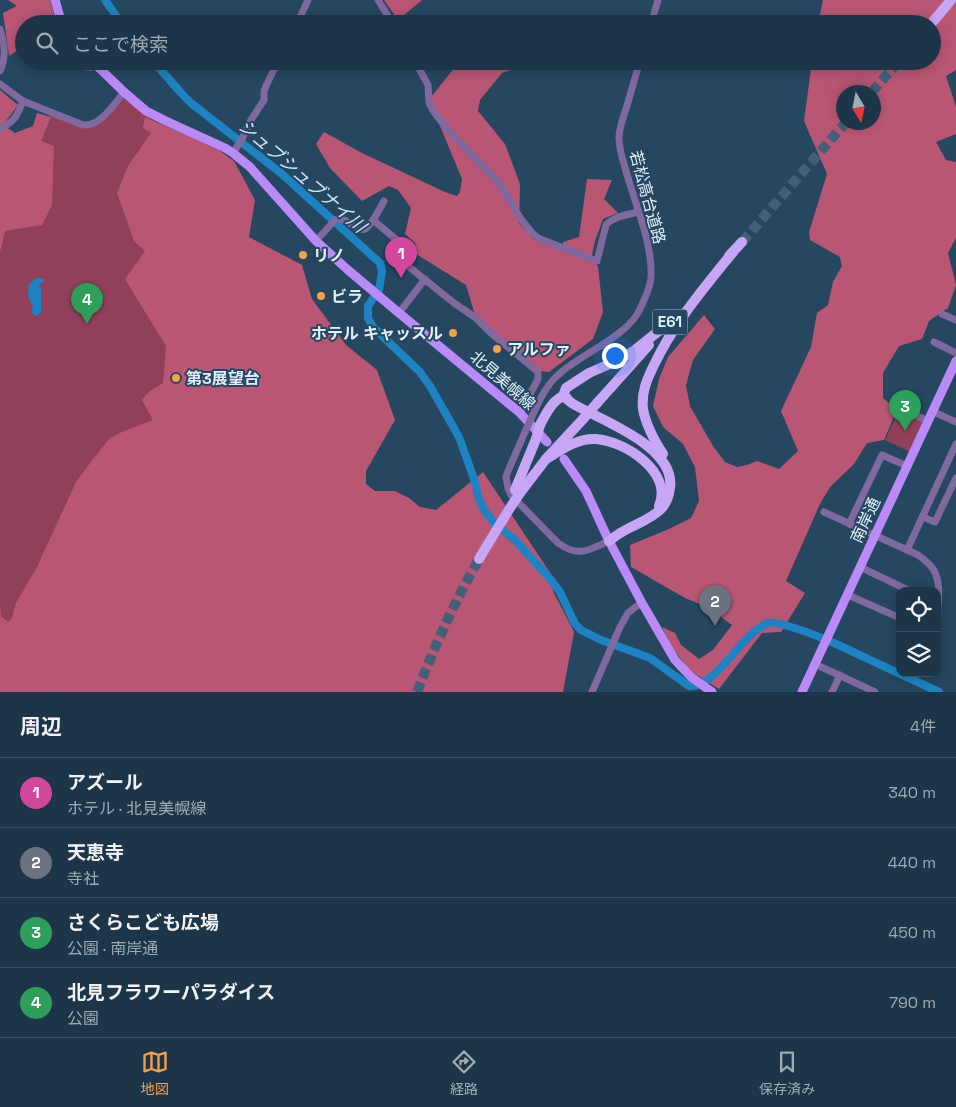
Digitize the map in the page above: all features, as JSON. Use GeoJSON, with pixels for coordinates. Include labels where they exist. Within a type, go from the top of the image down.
{"type":"FeatureCollection","features":[{"type":"Feature","properties":{"kind":"highway"},"geometry":{"type":"LineString","coordinates":[[939,15],[951,0]]}},
{"type":"Feature","properties":{"kind":"highway","name":"E61"},"geometry":{"type":"LineString","coordinates":[[480,557],[518,492],[742,242]]}},
{"type":"Feature","properties":{"kind":"highway"},"geometry":{"type":"LineString","coordinates":[[609,541],[624,536],[660,517],[671,504],[675,491],[675,476],[672,467],[648,428],[643,408],[643,392],[646,381],[671,332],[733,252]]}},
{"type":"Feature","properties":{"kind":"highway"},"geometry":{"type":"LineString","coordinates":[[518,492],[540,425],[549,408],[562,396],[566,388],[635,350],[670,322]]}},
{"type":"Feature","properties":{"kind":"highway"},"geometry":{"type":"LineString","coordinates":[[562,396],[604,414],[633,430],[663,454]]}},
{"type":"Feature","properties":{"kind":"highway"},"geometry":{"type":"LineString","coordinates":[[562,396],[575,405],[629,432],[658,456],[666,466],[669,474],[670,492],[662,508],[609,541]]}},
{"type":"Feature","properties":{"kind":"highway"},"geometry":{"type":"LineString","coordinates":[[546,459],[571,444],[582,440],[595,439],[620,446],[646,463],[661,482],[662,495],[655,514]]}},
{"type":"Feature","properties":{"kind":"main road"},"geometry":{"type":"LineString","coordinates":[[55,0],[59,15]]}},
{"type":"Feature","properties":{"kind":"main road","name":"北見美幌線"},"geometry":{"type":"LineString","coordinates":[[101,70],[146,110],[238,145],[250,167],[316,241],[399,313],[520,413],[547,442]]}},
{"type":"Feature","properties":{"kind":"main road","name":"南岸通"},"geometry":{"type":"LineString","coordinates":[[802,692],[956,361]]}},
{"type":"Feature","properties":{"kind":"main road"},"geometry":{"type":"LineString","coordinates":[[564,459],[586,491],[609,541],[674,660],[691,677],[712,692]]}},
{"type":"Feature","properties":{"kind":"street"},"geometry":{"type":"LineString","coordinates":[[300,15],[308,0]]}},
{"type":"Feature","properties":{"kind":"street"},"geometry":{"type":"LineString","coordinates":[[378,0],[387,15]]}},
{"type":"Feature","properties":{"kind":"street"},"geometry":{"type":"LineString","coordinates":[[654,15],[658,0]]}},
{"type":"Feature","properties":{"kind":"street"},"geometry":{"type":"LineString","coordinates":[[0,29],[5,47],[4,61],[0,71]]}},
{"type":"Feature","properties":{"kind":"street"},"geometry":{"type":"LineString","coordinates":[[238,145],[264,100],[264,91],[274,70]]}},
{"type":"Feature","properties":{"kind":"street"},"geometry":{"type":"LineString","coordinates":[[420,70],[428,85],[429,103],[434,112],[449,131],[499,183],[521,219],[538,238],[597,261],[606,225],[609,221],[638,212]]}},
{"type":"Feature","properties":{"kind":"street","name":"若松高台道路"},"geometry":{"type":"LineString","coordinates":[[609,541],[586,551],[574,552],[566,549],[512,495],[507,483],[508,471],[533,414],[542,396],[556,376],[629,324],[640,310],[650,280],[651,264],[648,246],[621,154],[619,137],[637,70]]}},
{"type":"Feature","properties":{"kind":"street"},"geometry":{"type":"LineString","coordinates":[[0,84],[23,101],[87,126],[97,122],[124,92]]}},
{"type":"Feature","properties":{"kind":"street"},"geometry":{"type":"LineString","coordinates":[[0,129],[11,124],[18,114],[23,101]]}},
{"type":"Feature","properties":{"kind":"street"},"geometry":{"type":"LineString","coordinates":[[316,241],[333,222],[342,218],[363,230],[373,220],[384,201]]}},
{"type":"Feature","properties":{"kind":"street"},"geometry":{"type":"LineString","coordinates":[[373,220],[398,241],[393,254],[454,303],[476,318],[492,334],[537,371],[538,379],[520,413]]}},
{"type":"Feature","properties":{"kind":"street"},"geometry":{"type":"LineString","coordinates":[[399,313],[425,279]]}},
{"type":"Feature","properties":{"kind":"street"},"geometry":{"type":"LineString","coordinates":[[942,314],[956,320]]}},
{"type":"Feature","properties":{"kind":"street"},"geometry":{"type":"LineString","coordinates":[[934,342],[956,353]]}},
{"type":"Feature","properties":{"kind":"street"},"geometry":{"type":"LineString","coordinates":[[894,405],[928,421]]}},
{"type":"Feature","properties":{"kind":"street"},"geometry":{"type":"LineString","coordinates":[[932,411],[956,422]]}},
{"type":"Feature","properties":{"kind":"street"},"geometry":{"type":"LineString","coordinates":[[908,550],[956,444]]}},
{"type":"Feature","properties":{"kind":"street"},"geometry":{"type":"LineString","coordinates":[[850,524],[882,455],[906,466]]}},
{"type":"Feature","properties":{"kind":"street"},"geometry":{"type":"LineString","coordinates":[[923,517],[935,522],[956,478]]}},
{"type":"Feature","properties":{"kind":"street"},"geometry":{"type":"LineString","coordinates":[[824,512],[918,555],[931,566],[936,574],[938,587]]}},
{"type":"Feature","properties":{"kind":"street"},"geometry":{"type":"LineString","coordinates":[[860,567],[902,587]]}},
{"type":"Feature","properties":{"kind":"street"},"geometry":{"type":"LineString","coordinates":[[848,595],[896,616]]}},
{"type":"Feature","properties":{"kind":"street"},"geometry":{"type":"LineString","coordinates":[[592,692],[613,641],[628,613],[642,604]]}},
{"type":"Feature","properties":{"kind":"street"},"geometry":{"type":"LineString","coordinates":[[815,664],[840,675],[863,689],[875,692]]}},
{"type":"Feature","properties":{"kind":"street"},"geometry":{"type":"LineString","coordinates":[[832,692],[840,675]]}},
{"type":"Feature","properties":{"kind":"shaded area"},"geometry":{"type":"Polygon","coordinates":[[[8,0],[50,0],[54,15],[15,15],[15,52],[9,56],[3,13],[17,6],[8,0]]]}},
{"type":"Feature","properties":{"kind":"shaded area"},"geometry":{"type":"Polygon","coordinates":[[[384,0],[422,0],[404,15],[394,15],[384,0]]]}},
{"type":"Feature","properties":{"kind":"shaded area"},"geometry":{"type":"Polygon","coordinates":[[[823,0],[956,0],[956,70],[946,76],[956,107],[956,134],[936,142],[946,160],[956,162],[956,238],[948,253],[956,285],[948,308],[929,321],[922,339],[899,346],[883,373],[883,398],[897,410],[884,440],[867,443],[854,464],[830,487],[820,504],[786,581],[805,593],[781,632],[762,633],[719,689],[689,670],[672,647],[662,627],[675,633],[681,645],[699,659],[713,650],[732,625],[709,608],[685,598],[631,567],[630,545],[691,518],[699,501],[695,467],[683,444],[663,427],[653,406],[659,379],[668,357],[704,315],[715,329],[693,360],[686,385],[690,406],[713,446],[725,462],[737,467],[757,461],[779,469],[798,451],[781,411],[811,347],[817,313],[828,305],[833,282],[842,266],[840,257],[810,240],[809,232],[827,174],[804,121],[811,70],[941,70],[941,15],[820,15],[823,0]]]}},
{"type":"Feature","properties":{"kind":"shaded area"},"geometry":{"type":"Polygon","coordinates":[[[453,70],[511,70],[502,73],[480,100],[478,111],[505,144],[520,184],[519,223],[534,240],[563,250],[563,242],[579,237],[587,179],[612,180],[604,199],[618,213],[603,219],[591,260],[598,266],[603,312],[593,339],[549,372],[537,371],[476,318],[466,285],[416,254],[415,243],[405,234],[411,208],[398,190],[389,186],[362,201],[330,168],[316,144],[324,132],[362,153],[457,196],[460,192],[462,179],[433,109],[431,97],[453,70]]]}},
{"type":"Feature","properties":{"kind":"shaded area"},"geometry":{"type":"Polygon","coordinates":[[[0,90],[18,105],[3,125],[15,133],[33,126],[37,113],[51,117],[41,141],[54,146],[52,205],[42,225],[5,231],[0,252],[0,90]]]}},
{"type":"Feature","properties":{"kind":"shaded area"},"geometry":{"type":"Polygon","coordinates":[[[123,98],[158,124],[200,369],[31,613],[6,626],[0,624],[0,229],[37,140],[50,115],[86,127],[123,98]]]}},
{"type":"Feature","properties":{"kind":"shaded area"},"geometry":{"type":"Polygon","coordinates":[[[145,117],[220,151],[234,161],[255,200],[249,237],[302,265],[312,299],[346,345],[377,370],[395,420],[366,471],[366,484],[375,491],[395,491],[409,498],[420,507],[436,510],[483,472],[551,574],[553,591],[574,632],[563,692],[0,692],[0,605],[1,616],[8,622],[12,618],[16,603],[36,569],[76,482],[110,438],[153,420],[142,400],[150,391],[163,383],[166,346],[125,279],[145,251],[134,241],[117,193],[128,166],[151,133],[143,128],[145,117]]]}},
{"type":"Feature","properties":{"kind":"shaded area"},"geometry":{"type":"Polygon","coordinates":[[[899,411],[925,422],[910,452],[885,440],[899,411]]]}},
{"type":"Feature","properties":{"kind":"water"},"geometry":{"type":"Polygon","coordinates":[[[36,278],[44,279],[39,285],[41,288],[41,313],[37,316],[31,312],[33,307],[28,296],[29,284],[36,278]]]}},
{"type":"Feature","properties":{"kind":"waterway","name":"シュブシュブナイ川"},"geometry":{"type":"LineString","coordinates":[[105,0],[116,15]]}},
{"type":"Feature","properties":{"kind":"waterway","name":"シュブシュブナイ川"},"geometry":{"type":"LineString","coordinates":[[161,70],[191,103],[282,174],[380,263],[382,271],[379,290],[368,306],[368,318],[373,327],[420,372],[430,386],[459,437],[484,510],[495,524],[515,540],[551,580],[560,592],[575,624],[581,630],[601,640],[650,658],[689,686],[699,685],[709,679],[760,627],[769,623],[777,623],[829,641],[939,692]]}},
{"type":"Feature","properties":{"kind":"tunnel"},"geometry":{"type":"LineString","coordinates":[[878,85],[891,70]]}},
{"type":"Feature","properties":{"kind":"tunnel"},"geometry":{"type":"LineString","coordinates":[[742,242],[839,130]]}},
{"type":"Feature","properties":{"kind":"tunnel"},"geometry":{"type":"LineString","coordinates":[[417,692],[445,624],[479,559]]}},
{"type":"Feature","properties":{"kind":"place","name":"リノ"},"geometry":{"type":"Point","coordinates":[303,255]}},
{"type":"Feature","properties":{"kind":"place","name":"アズール"},"geometry":{"type":"Point","coordinates":[401,278]}},
{"type":"Feature","properties":{"kind":"place","name":"ビラ"},"geometry":{"type":"Point","coordinates":[321,296]}},
{"type":"Feature","properties":{"kind":"place","name":"北見フラワーパラダイス"},"geometry":{"type":"Point","coordinates":[87,324]}},
{"type":"Feature","properties":{"kind":"place","name":"ホテル キャッスル"},"geometry":{"type":"Point","coordinates":[453,333]}},
{"type":"Feature","properties":{"kind":"place","name":"アルファ"},"geometry":{"type":"Point","coordinates":[497,349]}},
{"type":"Feature","properties":{"kind":"place","name":"第3展望台"},"geometry":{"type":"Point","coordinates":[176,378]}},
{"type":"Feature","properties":{"kind":"place","name":"さくらこども広場"},"geometry":{"type":"Point","coordinates":[905,431]}},
{"type":"Feature","properties":{"kind":"place","name":"天恵寺"},"geometry":{"type":"Point","coordinates":[715,626]}}]}
